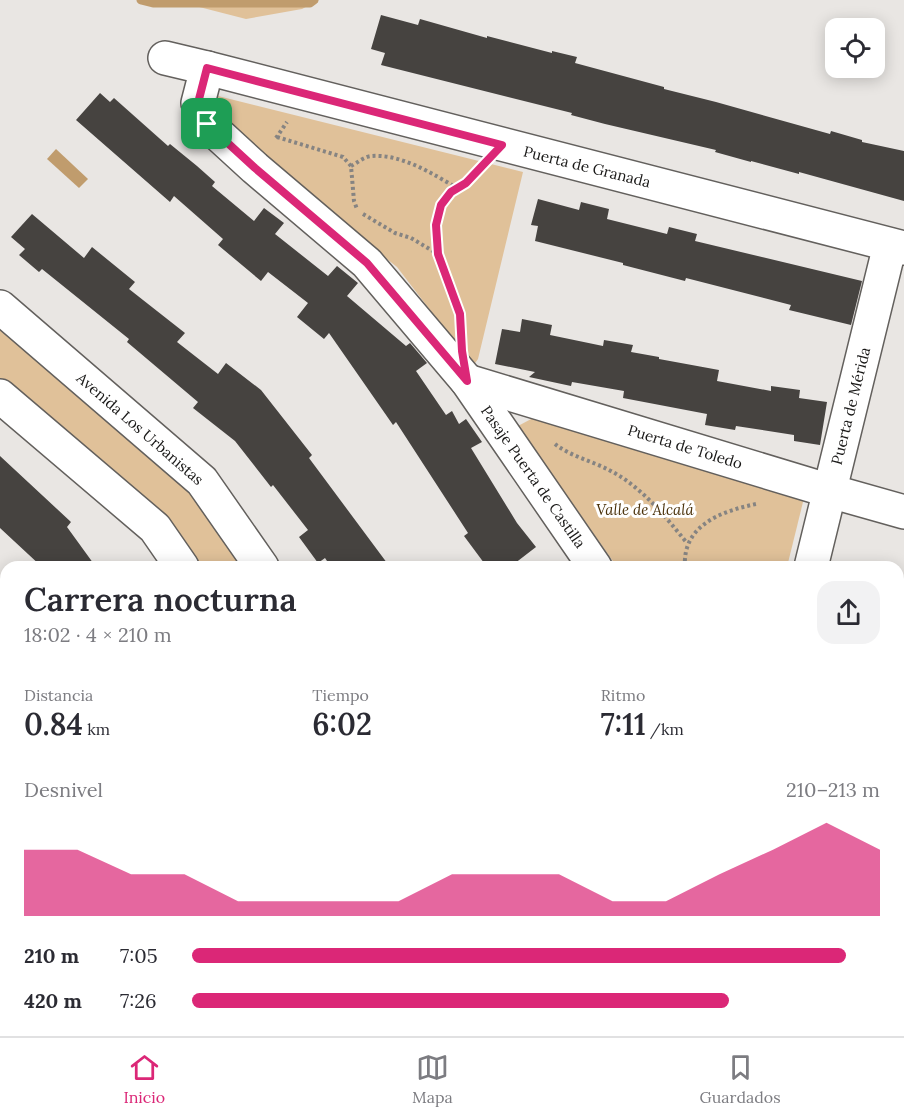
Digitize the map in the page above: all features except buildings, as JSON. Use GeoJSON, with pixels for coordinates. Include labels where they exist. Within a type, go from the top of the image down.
{"type":"FeatureCollection","features":[{"type":"Feature","properties":{"kind":"street","name":"Puerta de Granada"},"geometry":{"type":"LineString","coordinates":[[165,58],[897,247]]}},
{"type":"Feature","properties":{"kind":"street","name":"Pasaje Puerta de Castilla"},"geometry":{"type":"LineString","coordinates":[[207,68],[198,103],[207,124],[367,263],[467,381],[591,561]]}},
{"type":"Feature","properties":{"kind":"street","name":"Puerta de Mérida"},"geometry":{"type":"LineString","coordinates":[[812,561],[897,247]]}},
{"type":"Feature","properties":{"kind":"street","name":"Avenida Los Urbanistas"},"geometry":{"type":"LineString","coordinates":[[0,307],[202,481],[258,561]]}},
{"type":"Feature","properties":{"kind":"street","name":"Puerta de Toledo"},"geometry":{"type":"LineString","coordinates":[[467,381],[904,512]]}},
{"type":"Feature","properties":{"kind":"street"},"geometry":{"type":"LineString","coordinates":[[0,396],[155,528],[178,561]]}},
{"type":"Feature","properties":{"kind":"path"},"geometry":{"type":"LineString","coordinates":[[255,168],[292,114],[302,92]]}},
{"type":"Feature","properties":{"kind":"path"},"geometry":{"type":"LineString","coordinates":[[277,137],[343,157],[351,166],[357,210],[395,233],[411,238],[438,254]]}},
{"type":"Feature","properties":{"kind":"path"},"geometry":{"type":"LineString","coordinates":[[460,323],[460,314],[438,254],[436,225],[441,205],[451,192],[466,183],[502,145]]}},
{"type":"Feature","properties":{"kind":"path"},"geometry":{"type":"LineString","coordinates":[[351,166],[370,156],[396,158],[421,168],[457,188]]}},
{"type":"Feature","properties":{"kind":"path"},"geometry":{"type":"LineString","coordinates":[[551,441],[560,448],[609,470],[629,482],[650,500],[687,543]]}},
{"type":"Feature","properties":{"kind":"path"},"geometry":{"type":"LineString","coordinates":[[686,561],[687,543],[706,522],[731,509],[760,503]]}},
{"type":"Feature","properties":{"kind":"green space"},"geometry":{"type":"Polygon","coordinates":[[[172,0],[319,0],[302,9],[246,19],[172,0]]]}},
{"type":"Feature","properties":{"kind":"green space"},"geometry":{"type":"Polygon","coordinates":[[[218,96],[523,172],[478,359],[473,366],[397,267],[262,160],[208,101],[218,96]]]}},
{"type":"Feature","properties":{"kind":"green space"},"geometry":{"type":"Polygon","coordinates":[[[0,328],[193,495],[239,561],[189,561],[0,382],[0,328]]]}},
{"type":"Feature","properties":{"kind":"green space","name":"Valle de Alcalá"},"geometry":{"type":"Polygon","coordinates":[[[533,418],[804,498],[788,561],[613,561],[518,426],[533,418]]]}},
{"type":"Feature","properties":{"kind":"shaded area"},"geometry":{"type":"Polygon","coordinates":[[[56,149],[88,179],[79,188],[47,159],[56,149]]]}},
{"type":"Feature","properties":{"kind":"waterway"},"geometry":{"type":"LineString","coordinates":[[141,0],[153,3],[310,3],[314,0]]}},
{"type":"Feature","properties":{"kind":"route"},"geometry":{"type":"LineString","coordinates":[[207,68],[502,145],[466,183],[451,192],[441,205],[436,225],[438,254],[460,314],[462,351],[467,381],[367,263],[207,124],[198,103],[207,68]]}}]}
